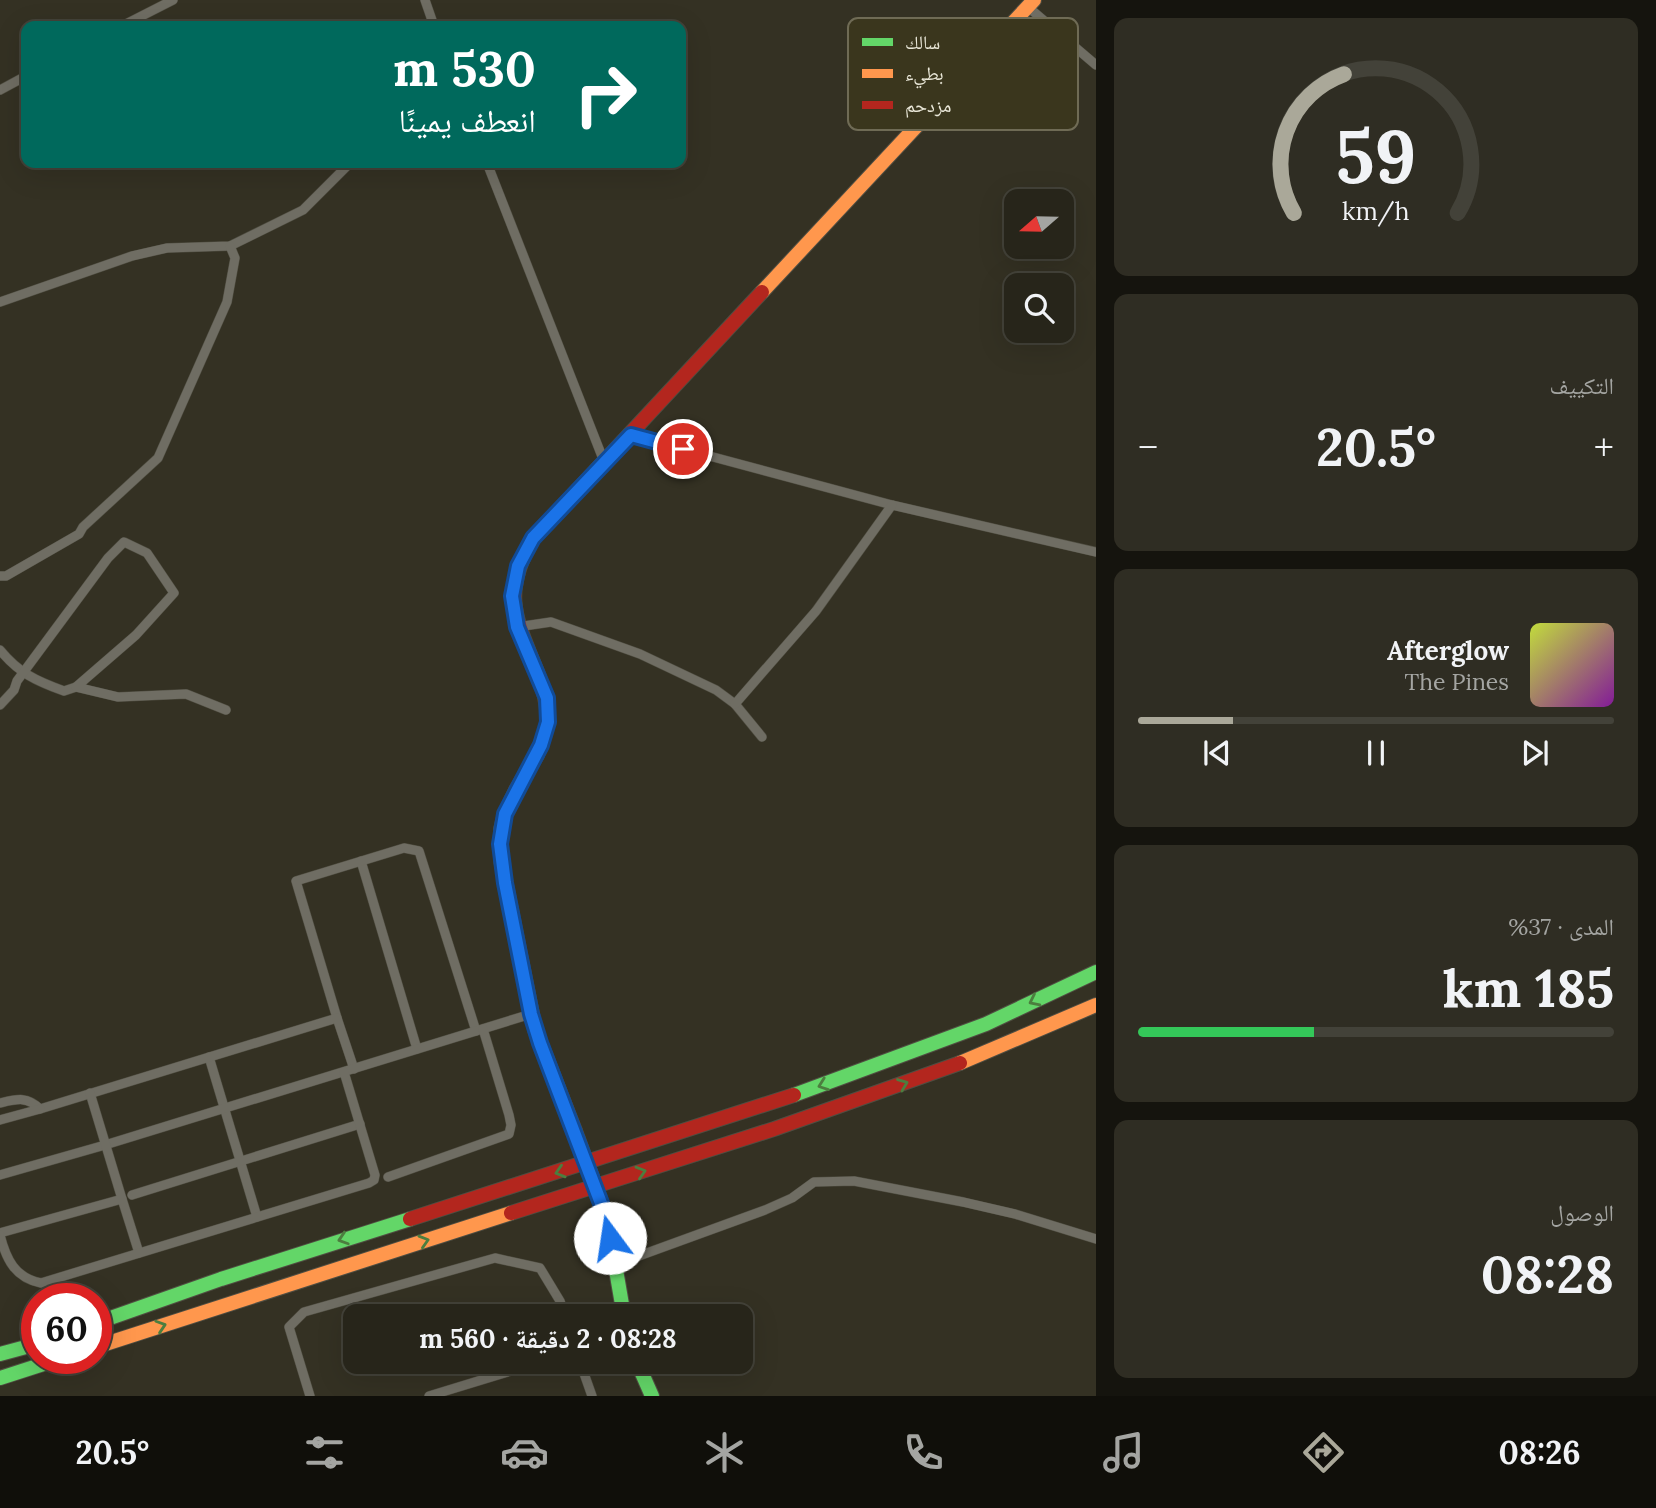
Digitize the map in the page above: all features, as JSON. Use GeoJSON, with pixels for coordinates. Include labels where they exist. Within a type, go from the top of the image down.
{"type":"FeatureCollection","features":[{"type":"Feature","properties":{"kind":"main road"},"geometry":{"type":"LineString","coordinates":[[1017,18],[1031,3]]}},
{"type":"Feature","properties":{"kind":"main road"},"geometry":{"type":"LineString","coordinates":[[622,1304],[607,1219],[531,1014],[505,883],[500,844],[505,814],[541,745],[548,722],[547,698],[517,627],[512,596],[518,566],[533,538],[605,464],[913,130]]}},
{"type":"Feature","properties":{"kind":"main road"},"geometry":{"type":"LineString","coordinates":[[112,1317],[234,1275],[801,1093],[986,1024],[1096,972]]}},
{"type":"Feature","properties":{"kind":"main road"},"geometry":{"type":"LineString","coordinates":[[112,1342],[814,1118],[1051,1026],[1096,1005]]}},
{"type":"Feature","properties":{"kind":"main road"},"geometry":{"type":"LineString","coordinates":[[0,1354],[21,1348]]}},
{"type":"Feature","properties":{"kind":"main road"},"geometry":{"type":"LineString","coordinates":[[0,1378],[21,1371]]}},
{"type":"Feature","properties":{"kind":"main road"},"geometry":{"type":"LineString","coordinates":[[642,1374],[652,1396]]}},
{"type":"Feature","properties":{"kind":"street"},"geometry":{"type":"LineString","coordinates":[[132,21],[173,0]]}},
{"type":"Feature","properties":{"kind":"street"},"geometry":{"type":"LineString","coordinates":[[425,0],[432,21]]}},
{"type":"Feature","properties":{"kind":"street"},"geometry":{"type":"LineString","coordinates":[[1031,3],[1047,18]]}},
{"type":"Feature","properties":{"kind":"street"},"geometry":{"type":"LineString","coordinates":[[1078,48],[1096,65]]}},
{"type":"Feature","properties":{"kind":"street"},"geometry":{"type":"LineString","coordinates":[[0,90],[21,79]]}},
{"type":"Feature","properties":{"kind":"street"},"geometry":{"type":"LineString","coordinates":[[0,302],[132,256],[167,248],[230,246],[303,210],[345,168]]}},
{"type":"Feature","properties":{"kind":"street"},"geometry":{"type":"LineString","coordinates":[[489,168],[605,464]]}},
{"type":"Feature","properties":{"kind":"street"},"geometry":{"type":"LineString","coordinates":[[0,576],[6,576],[79,534],[83,527],[158,458],[227,302],[234,258],[230,246]]}},
{"type":"Feature","properties":{"kind":"street"},"geometry":{"type":"LineString","coordinates":[[631,435],[892,505],[1096,552]]}},
{"type":"Feature","properties":{"kind":"street"},"geometry":{"type":"LineString","coordinates":[[735,704],[816,611],[892,505]]}},
{"type":"Feature","properties":{"kind":"street"},"geometry":{"type":"LineString","coordinates":[[0,650],[14,667],[23,673],[64,691],[76,687],[136,635],[174,593],[147,553],[124,542],[107,558],[23,673],[17,681],[14,690],[0,705]]}},
{"type":"Feature","properties":{"kind":"street"},"geometry":{"type":"LineString","coordinates":[[517,627],[551,622],[640,654],[716,690],[735,704],[762,737]]}},
{"type":"Feature","properties":{"kind":"street"},"geometry":{"type":"LineString","coordinates":[[76,687],[118,697],[186,694],[226,710]]}},
{"type":"Feature","properties":{"kind":"street"},"geometry":{"type":"LineString","coordinates":[[354,1069],[296,881],[404,848],[419,852],[511,1125],[509,1134],[388,1177]]}},
{"type":"Feature","properties":{"kind":"street"},"geometry":{"type":"LineString","coordinates":[[361,861],[417,1049]]}},
{"type":"Feature","properties":{"kind":"street"},"geometry":{"type":"LineString","coordinates":[[0,1175],[531,1014]]}},
{"type":"Feature","properties":{"kind":"street"},"geometry":{"type":"LineString","coordinates":[[0,1119],[337,1018]]}},
{"type":"Feature","properties":{"kind":"street"},"geometry":{"type":"LineString","coordinates":[[209,1057],[257,1217]]}},
{"type":"Feature","properties":{"kind":"street"},"geometry":{"type":"LineString","coordinates":[[344,1072],[374,1168],[374,1180],[41,1283],[28,1280],[14,1270],[5,1253],[0,1234],[360,1124]]}},
{"type":"Feature","properties":{"kind":"street"},"geometry":{"type":"LineString","coordinates":[[90,1093],[105,1145],[127,1197],[139,1253]]}},
{"type":"Feature","properties":{"kind":"street"},"geometry":{"type":"LineString","coordinates":[[0,1103],[22,1098],[32,1101],[40,1109]]}},
{"type":"Feature","properties":{"kind":"street"},"geometry":{"type":"LineString","coordinates":[[614,1265],[765,1210],[792,1198],[814,1182],[854,1181],[963,1202],[1096,1238]]}},
{"type":"Feature","properties":{"kind":"street"},"geometry":{"type":"LineString","coordinates":[[310,1396],[289,1326],[304,1312],[495,1258],[540,1268],[561,1304]]}},
{"type":"Feature","properties":{"kind":"street"},"geometry":{"type":"LineString","coordinates":[[429,1396],[501,1374]]}},
{"type":"Feature","properties":{"kind":"street"},"geometry":{"type":"LineString","coordinates":[[584,1374],[592,1396]]}},
{"type":"Feature","properties":{"kind":"traffic: fast"},"geometry":{"type":"LineString","coordinates":[[794,1095],[986,1024],[1096,972]]}},
{"type":"Feature","properties":{"kind":"traffic: fast"},"geometry":{"type":"LineString","coordinates":[[575,1131],[607,1218]]}},
{"type":"Feature","properties":{"kind":"traffic: fast"},"geometry":{"type":"LineString","coordinates":[[607,1218],[622,1304]]}},
{"type":"Feature","properties":{"kind":"traffic: fast"},"geometry":{"type":"LineString","coordinates":[[112,1317],[221,1279],[410,1219]]}},
{"type":"Feature","properties":{"kind":"traffic: fast"},"geometry":{"type":"LineString","coordinates":[[0,1354],[21,1348]]}},
{"type":"Feature","properties":{"kind":"traffic: fast"},"geometry":{"type":"LineString","coordinates":[[0,1378],[21,1371]]}},
{"type":"Feature","properties":{"kind":"traffic: fast"},"geometry":{"type":"LineString","coordinates":[[642,1374],[652,1396]]}},
{"type":"Feature","properties":{"kind":"traffic: slow"},"geometry":{"type":"LineString","coordinates":[[1017,18],[1034,0]]}},
{"type":"Feature","properties":{"kind":"traffic: slow"},"geometry":{"type":"LineString","coordinates":[[762,292],[913,130]]}},
{"type":"Feature","properties":{"kind":"traffic: slow"},"geometry":{"type":"LineString","coordinates":[[547,726],[537,755],[505,814],[501,829],[501,860],[535,1029],[575,1131]]}},
{"type":"Feature","properties":{"kind":"traffic: slow"},"geometry":{"type":"LineString","coordinates":[[960,1063],[1096,1005]]}},
{"type":"Feature","properties":{"kind":"traffic: slow"},"geometry":{"type":"LineString","coordinates":[[112,1342],[511,1213]]}},
{"type":"Feature","properties":{"kind":"traffic: jam"},"geometry":{"type":"LineString","coordinates":[[547,726],[544,692],[523,636],[515,605],[514,591],[523,558],[533,538],[762,292]]}},
{"type":"Feature","properties":{"kind":"traffic: jam"},"geometry":{"type":"LineString","coordinates":[[511,1213],[774,1129],[960,1063]]}},
{"type":"Feature","properties":{"kind":"traffic: jam"},"geometry":{"type":"LineString","coordinates":[[410,1219],[794,1095]]}},
{"type":"Feature","properties":{"kind":"route"},"geometry":{"type":"LineString","coordinates":[[610,1238],[607,1219],[531,1014],[505,883],[500,844],[505,814],[541,745],[548,722],[547,698],[517,627],[512,596],[518,566],[533,538],[631,435],[683,449]]}}]}
